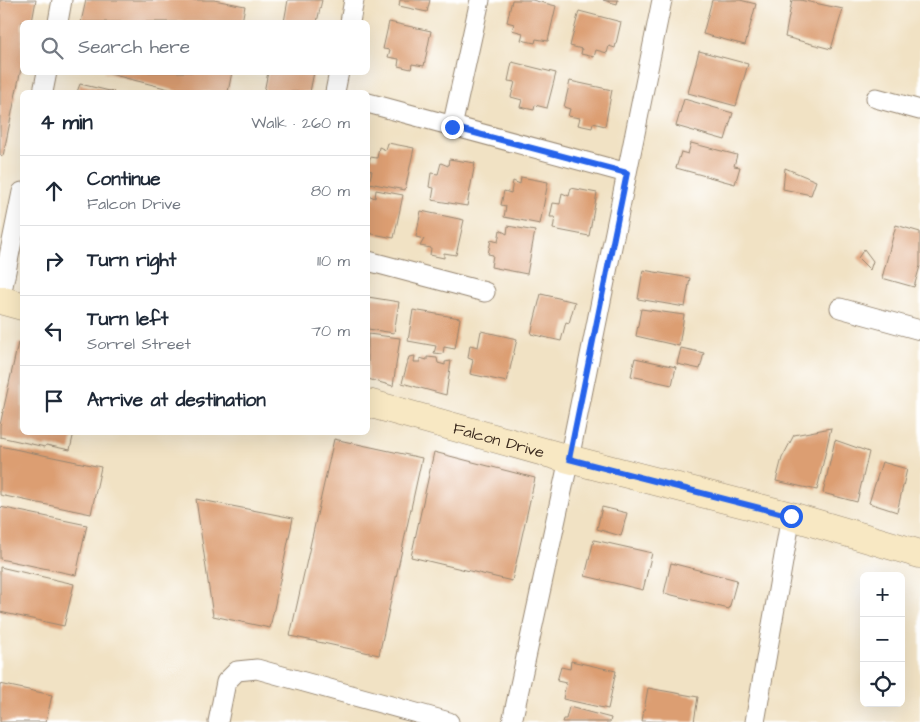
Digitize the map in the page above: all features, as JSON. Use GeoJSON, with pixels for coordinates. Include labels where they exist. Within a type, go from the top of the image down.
{"type":"FeatureCollection","features":[{"type":"Feature","properties":{"kind":"street"},"geometry":{"type":"LineString","coordinates":[[58,20],[62,0]]}},
{"type":"Feature","properties":{"kind":"street"},"geometry":{"type":"LineString","coordinates":[[350,20],[354,0]]}},
{"type":"Feature","properties":{"kind":"street"},"geometry":{"type":"LineString","coordinates":[[452,127],[480,0]]}},
{"type":"Feature","properties":{"kind":"street"},"geometry":{"type":"LineString","coordinates":[[512,722],[569,459],[662,0]]}},
{"type":"Feature","properties":{"kind":"street"},"geometry":{"type":"LineString","coordinates":[[43,90],[46,75]]}},
{"type":"Feature","properties":{"kind":"street"},"geometry":{"type":"LineString","coordinates":[[335,90],[338,75]]}},
{"type":"Feature","properties":{"kind":"street"},"geometry":{"type":"LineString","coordinates":[[876,98],[920,110]]}},
{"type":"Feature","properties":{"kind":"street"},"geometry":{"type":"LineString","coordinates":[[370,104],[627,173]]}},
{"type":"Feature","properties":{"kind":"street"},"geometry":{"type":"LineString","coordinates":[[20,202],[0,300],[20,305]]}},
{"type":"Feature","properties":{"kind":"street"},"geometry":{"type":"LineString","coordinates":[[370,262],[485,292]]}},
{"type":"Feature","properties":{"kind":"street"},"geometry":{"type":"LineString","coordinates":[[840,308],[920,330]]}},
{"type":"Feature","properties":{"kind":"street","name":"Falcon Drive"},"geometry":{"type":"LineString","coordinates":[[370,404],[569,459],[791,516],[920,554]]}},
{"type":"Feature","properties":{"kind":"street"},"geometry":{"type":"LineString","coordinates":[[755,722],[791,516]]}},
{"type":"Feature","properties":{"kind":"street"},"geometry":{"type":"LineString","coordinates":[[218,722],[226,682],[237,671],[257,669],[449,722]]}},
{"type":"Feature","properties":{"kind":"building"},"geometry":{"type":"Polygon","coordinates":[[[0,0],[36,0],[32,20],[20,20],[20,74],[3,156],[0,155],[0,0]]]}},
{"type":"Feature","properties":{"kind":"building"},"geometry":{"type":"Polygon","coordinates":[[[86,0],[214,0],[245,6],[242,20],[81,20],[86,0]]]}},
{"type":"Feature","properties":{"kind":"building"},"geometry":{"type":"Polygon","coordinates":[[[288,0],[322,0],[317,20],[284,20],[288,0]]]}},
{"type":"Feature","properties":{"kind":"building"},"geometry":{"type":"Polygon","coordinates":[[[400,0],[430,0],[427,12],[399,6],[400,0]]]}},
{"type":"Feature","properties":{"kind":"building"},"geometry":{"type":"Polygon","coordinates":[[[512,0],[532,0],[556,6],[548,41],[536,39],[535,43],[521,40],[523,33],[512,30],[514,24],[507,22],[512,0]]]}},
{"type":"Feature","properties":{"kind":"building"},"geometry":{"type":"Polygon","coordinates":[[[603,0],[618,0],[617,4],[603,0]]]}},
{"type":"Feature","properties":{"kind":"building"},"geometry":{"type":"Polygon","coordinates":[[[712,0],[740,0],[756,4],[745,45],[703,34],[712,0]]]}},
{"type":"Feature","properties":{"kind":"building"},"geometry":{"type":"Polygon","coordinates":[[[792,0],[843,9],[831,49],[785,37],[792,0]]]}},
{"type":"Feature","properties":{"kind":"building"},"geometry":{"type":"Polygon","coordinates":[[[579,11],[621,22],[615,48],[609,46],[607,53],[596,50],[594,57],[581,54],[582,49],[570,46],[579,11]]]}},
{"type":"Feature","properties":{"kind":"building"},"geometry":{"type":"Polygon","coordinates":[[[389,22],[431,31],[424,66],[412,64],[411,69],[398,66],[399,59],[388,57],[390,50],[383,49],[389,22]]]}},
{"type":"Feature","properties":{"kind":"building"},"geometry":{"type":"Polygon","coordinates":[[[699,51],[748,64],[736,106],[688,93],[699,51]]]}},
{"type":"Feature","properties":{"kind":"building"},"geometry":{"type":"Polygon","coordinates":[[[512,62],[556,73],[547,108],[535,105],[534,110],[520,107],[522,100],[511,97],[515,82],[508,81],[512,62]]]}},
{"type":"Feature","properties":{"kind":"building"},"geometry":{"type":"Polygon","coordinates":[[[114,75],[231,75],[228,90],[173,90],[114,75]]]}},
{"type":"Feature","properties":{"kind":"building"},"geometry":{"type":"Polygon","coordinates":[[[267,75],[313,75],[310,90],[264,90],[267,75]]]}},
{"type":"Feature","properties":{"kind":"building"},"geometry":{"type":"Polygon","coordinates":[[[570,81],[612,90],[605,126],[593,123],[592,128],[578,125],[580,118],[568,116],[570,109],[564,107],[570,81]]]}},
{"type":"Feature","properties":{"kind":"building"},"geometry":{"type":"Polygon","coordinates":[[[80,84],[106,90],[78,90],[80,84]]]}},
{"type":"Feature","properties":{"kind":"building"},"geometry":{"type":"Polygon","coordinates":[[[684,99],[733,113],[725,140],[676,126],[684,99]]]}},
{"type":"Feature","properties":{"kind":"building"},"geometry":{"type":"Polygon","coordinates":[[[388,143],[414,148],[405,190],[370,183],[372,171],[370,170],[370,157],[377,158],[379,147],[386,150],[388,143]]]}},
{"type":"Feature","properties":{"kind":"building"},"geometry":{"type":"Polygon","coordinates":[[[691,143],[737,155],[734,166],[740,167],[735,184],[676,168],[681,152],[688,154],[691,143]]]}},
{"type":"Feature","properties":{"kind":"building"},"geometry":{"type":"Polygon","coordinates":[[[449,159],[475,163],[467,206],[432,200],[434,188],[429,187],[431,173],[438,174],[441,163],[448,166],[449,159]]]}},
{"type":"Feature","properties":{"kind":"building"},"geometry":{"type":"Polygon","coordinates":[[[785,168],[816,181],[811,195],[783,189],[785,168]]]}},
{"type":"Feature","properties":{"kind":"building"},"geometry":{"type":"Polygon","coordinates":[[[521,177],[548,182],[540,224],[504,217],[506,206],[501,205],[504,191],[511,193],[513,181],[520,184],[521,177]]]}},
{"type":"Feature","properties":{"kind":"building"},"geometry":{"type":"Polygon","coordinates":[[[571,188],[597,193],[589,236],[553,229],[555,217],[550,217],[553,203],[560,204],[562,193],[569,196],[571,188]]]}},
{"type":"Feature","properties":{"kind":"building"},"geometry":{"type":"Polygon","coordinates":[[[376,190],[403,195],[394,238],[370,233],[370,196],[375,198],[376,190]]]}},
{"type":"Feature","properties":{"kind":"building"},"geometry":{"type":"Polygon","coordinates":[[[421,211],[464,220],[456,255],[444,253],[444,258],[430,255],[431,248],[420,246],[424,239],[416,237],[421,211]]]}},
{"type":"Feature","properties":{"kind":"building"},"geometry":{"type":"Polygon","coordinates":[[[896,225],[920,232],[920,266],[914,287],[882,278],[896,225]]]}},
{"type":"Feature","properties":{"kind":"building"},"geometry":{"type":"Polygon","coordinates":[[[508,226],[535,231],[527,274],[491,267],[493,255],[488,254],[491,240],[498,242],[500,230],[507,234],[508,226]]]}},
{"type":"Feature","properties":{"kind":"building"},"geometry":{"type":"Polygon","coordinates":[[[864,249],[873,261],[870,270],[858,258],[864,249]]]}},
{"type":"Feature","properties":{"kind":"building"},"geometry":{"type":"Polygon","coordinates":[[[643,270],[690,278],[685,307],[638,299],[643,270]]]}},
{"type":"Feature","properties":{"kind":"building"},"geometry":{"type":"Polygon","coordinates":[[[541,294],[575,302],[569,323],[566,322],[561,341],[531,334],[541,294]]]}},
{"type":"Feature","properties":{"kind":"building"},"geometry":{"type":"Polygon","coordinates":[[[370,297],[399,302],[394,333],[370,329],[370,297]]]}},
{"type":"Feature","properties":{"kind":"building"},"geometry":{"type":"Polygon","coordinates":[[[641,309],[684,315],[679,346],[636,336],[641,309]]]}},
{"type":"Feature","properties":{"kind":"building"},"geometry":{"type":"Polygon","coordinates":[[[413,310],[460,318],[455,349],[444,347],[443,354],[434,353],[436,346],[408,341],[413,310]]]}},
{"type":"Feature","properties":{"kind":"building"},"geometry":{"type":"Polygon","coordinates":[[[481,331],[517,339],[507,382],[470,374],[473,360],[468,358],[470,345],[478,347],[481,331]]]}},
{"type":"Feature","properties":{"kind":"building"},"geometry":{"type":"Polygon","coordinates":[[[370,334],[400,338],[393,386],[370,380],[370,334]]]}},
{"type":"Feature","properties":{"kind":"building"},"geometry":{"type":"Polygon","coordinates":[[[18,343],[20,344],[20,435],[73,435],[70,450],[46,445],[45,447],[0,437],[0,425],[18,343]]]}},
{"type":"Feature","properties":{"kind":"building"},"geometry":{"type":"Polygon","coordinates":[[[681,348],[704,353],[700,369],[677,364],[681,348]]]}},
{"type":"Feature","properties":{"kind":"building"},"geometry":{"type":"Polygon","coordinates":[[[415,356],[414,362],[420,362],[420,358],[427,360],[427,357],[437,358],[438,363],[445,365],[445,362],[451,361],[446,395],[402,383],[409,357],[415,356]]]}},
{"type":"Feature","properties":{"kind":"building"},"geometry":{"type":"Polygon","coordinates":[[[635,358],[676,367],[672,385],[631,376],[635,358]]]}},
{"type":"Feature","properties":{"kind":"building"},"geometry":{"type":"Polygon","coordinates":[[[831,428],[817,490],[776,481],[782,458],[794,435],[831,428]]]}},
{"type":"Feature","properties":{"kind":"building"},"geometry":{"type":"Polygon","coordinates":[[[334,439],[422,458],[379,655],[290,636],[334,439]]]}},
{"type":"Feature","properties":{"kind":"building"},"geometry":{"type":"Polygon","coordinates":[[[835,440],[869,452],[857,502],[823,493],[835,440]]]}},
{"type":"Feature","properties":{"kind":"building"},"geometry":{"type":"Polygon","coordinates":[[[0,446],[101,467],[91,514],[0,495],[0,446]]]}},
{"type":"Feature","properties":{"kind":"building"},"geometry":{"type":"Polygon","coordinates":[[[434,452],[535,478],[512,581],[411,557],[434,452]]]}},
{"type":"Feature","properties":{"kind":"building"},"geometry":{"type":"Polygon","coordinates":[[[882,462],[907,469],[897,512],[869,503],[882,462]]]}},
{"type":"Feature","properties":{"kind":"building"},"geometry":{"type":"Polygon","coordinates":[[[196,499],[293,518],[270,628],[213,616],[196,499]]]}},
{"type":"Feature","properties":{"kind":"building"},"geometry":{"type":"Polygon","coordinates":[[[0,507],[87,525],[76,575],[0,559],[0,507]]]}},
{"type":"Feature","properties":{"kind":"building"},"geometry":{"type":"Polygon","coordinates":[[[602,507],[627,513],[621,536],[597,529],[602,507]]]}},
{"type":"Feature","properties":{"kind":"building"},"geometry":{"type":"Polygon","coordinates":[[[594,540],[652,553],[643,590],[585,576],[594,540]]]}},
{"type":"Feature","properties":{"kind":"building"},"geometry":{"type":"Polygon","coordinates":[[[671,563],[737,580],[729,609],[664,593],[671,563]]]}},
{"type":"Feature","properties":{"kind":"building"},"geometry":{"type":"Polygon","coordinates":[[[0,567],[74,584],[64,626],[0,612],[0,567]]]}},
{"type":"Feature","properties":{"kind":"building"},"geometry":{"type":"Polygon","coordinates":[[[571,661],[616,671],[608,709],[563,699],[566,683],[557,681],[561,667],[570,669],[571,661]]]}},
{"type":"Feature","properties":{"kind":"building"},"geometry":{"type":"Polygon","coordinates":[[[0,684],[52,695],[46,722],[0,722],[0,684]]]}},
{"type":"Feature","properties":{"kind":"building"},"geometry":{"type":"Polygon","coordinates":[[[648,688],[698,697],[694,722],[642,721],[648,688]]]}},
{"type":"Feature","properties":{"kind":"building"},"geometry":{"type":"Polygon","coordinates":[[[569,707],[611,718],[610,722],[562,722],[563,719],[566,719],[569,707]]]}},
{"type":"Feature","properties":{"kind":"route"},"geometry":{"type":"LineString","coordinates":[[452,127],[627,173],[569,459],[791,516]]}}]}
